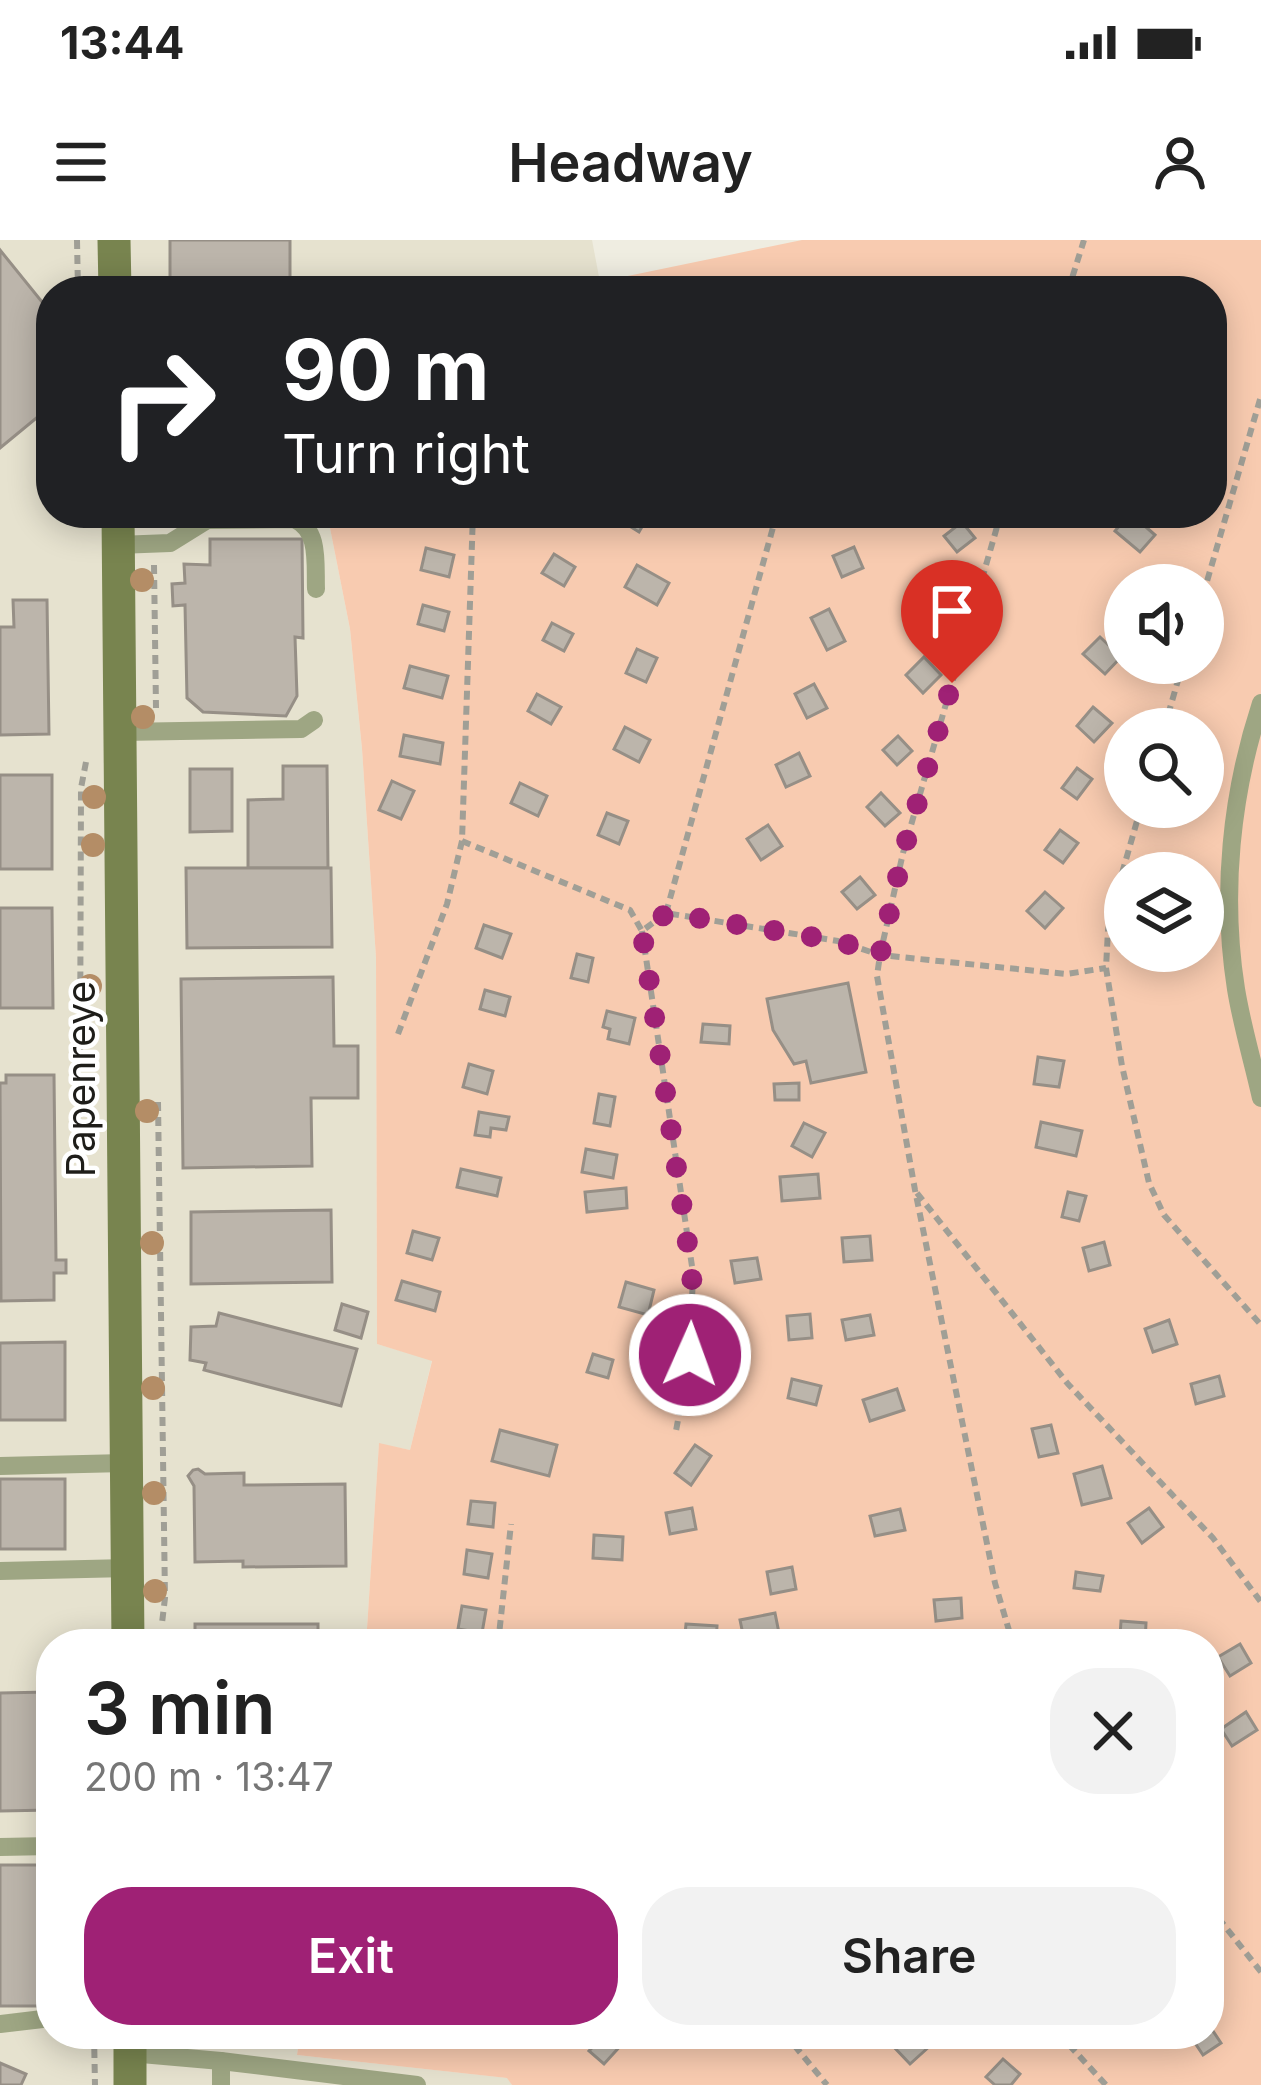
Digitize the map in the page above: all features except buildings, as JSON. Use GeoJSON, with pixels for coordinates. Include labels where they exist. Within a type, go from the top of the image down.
{"type":"FeatureCollection","features":[{"type":"Feature","properties":{"kind":"main road"},"geometry":{"type":"LineString","coordinates":[[114,240],[115,276]]}},
{"type":"Feature","properties":{"kind":"main road","name":"Papenreye"},"geometry":{"type":"LineString","coordinates":[[118,529],[128,1629]]}},
{"type":"Feature","properties":{"kind":"lane"},"geometry":{"type":"LineString","coordinates":[[118,529],[170,543],[194,528]]}},
{"type":"Feature","properties":{"kind":"lane"},"geometry":{"type":"LineString","coordinates":[[308,528],[313,537],[316,589]]}},
{"type":"Feature","properties":{"kind":"lane"},"geometry":{"type":"LineString","coordinates":[[1261,703],[1234,812],[1229,899],[1236,988],[1261,1098]]}},
{"type":"Feature","properties":{"kind":"lane"},"geometry":{"type":"LineString","coordinates":[[121,732],[302,729],[314,720]]}},
{"type":"Feature","properties":{"kind":"lane"},"geometry":{"type":"LineString","coordinates":[[0,1466],[125,1463]]}},
{"type":"Feature","properties":{"kind":"lane"},"geometry":{"type":"LineString","coordinates":[[0,1571],[128,1568]]}},
{"type":"Feature","properties":{"kind":"lane"},"geometry":{"type":"LineString","coordinates":[[0,1847],[36,1846]]}},
{"type":"Feature","properties":{"kind":"lane"},"geometry":{"type":"LineString","coordinates":[[0,2024],[36,2020]]}},
{"type":"Feature","properties":{"kind":"lane"},"geometry":{"type":"LineString","coordinates":[[130,2057],[221,2061],[417,2085]]}},
{"type":"Feature","properties":{"kind":"lane"},"geometry":{"type":"LineString","coordinates":[[221,2061],[221,2085]]}},
{"type":"Feature","properties":{"kind":"path"},"geometry":{"type":"LineString","coordinates":[[77,240],[78,276]]}},
{"type":"Feature","properties":{"kind":"path"},"geometry":{"type":"LineString","coordinates":[[1073,276],[1084,240]]}},
{"type":"Feature","properties":{"kind":"path"},"geometry":{"type":"LineString","coordinates":[[1227,513],[1261,396]]}},
{"type":"Feature","properties":{"kind":"path"},"geometry":{"type":"LineString","coordinates":[[398,1034],[447,904],[462,841],[472,528]]}},
{"type":"Feature","properties":{"kind":"path"},"geometry":{"type":"LineString","coordinates":[[642,931],[667,913],[773,528]]}},
{"type":"Feature","properties":{"kind":"path"},"geometry":{"type":"LineString","coordinates":[[997,528],[903,853],[878,976],[915,1190],[994,1583],[1008,1629]]}},
{"type":"Feature","properties":{"kind":"path"},"geometry":{"type":"LineString","coordinates":[[1212,564],[1223,528]]}},
{"type":"Feature","properties":{"kind":"path"},"geometry":{"type":"LineString","coordinates":[[462,841],[630,910],[642,931],[692,1274],[690,1355],[676,1431]]}},
{"type":"Feature","properties":{"kind":"path"},"geometry":{"type":"LineString","coordinates":[[667,913],[838,941],[880,955],[1066,974],[1104,968]]}},
{"type":"Feature","properties":{"kind":"path"},"geometry":{"type":"LineString","coordinates":[[1107,972],[1122,1066],[1156,1202],[1261,1325]]}},
{"type":"Feature","properties":{"kind":"path"},"geometry":{"type":"LineString","coordinates":[[915,1190],[1068,1384],[1213,1538],[1261,1602]]}},
{"type":"Feature","properties":{"kind":"path"},"geometry":{"type":"LineString","coordinates":[[500,1629],[511,1524]]}},
{"type":"Feature","properties":{"kind":"path"},"geometry":{"type":"LineString","coordinates":[[1224,1925],[1261,1972]]}},
{"type":"Feature","properties":{"kind":"path"},"geometry":{"type":"LineString","coordinates":[[94,2049],[95,2085]]}},
{"type":"Feature","properties":{"kind":"path"},"geometry":{"type":"LineString","coordinates":[[797,2049],[827,2085]]}},
{"type":"Feature","properties":{"kind":"path"},"geometry":{"type":"LineString","coordinates":[[1073,2049],[1106,2085]]}},
{"type":"Feature","properties":{"kind":"shaded area"},"geometry":{"type":"Polygon","coordinates":[[[0,240],[592,240],[599,276],[36,276],[36,528],[330,528],[350,629],[376,958],[377,1344],[432,1360],[410,1450],[379,1444],[367,1629],[36,1629],[36,2049],[298,2049],[297,2055],[508,2078],[512,2085],[0,2085],[0,240]]]}},
{"type":"Feature","properties":{"kind":"shaded area"},"geometry":{"type":"Polygon","coordinates":[[[802,240],[1261,240],[1261,2085],[512,2085],[507,2078],[297,2055],[298,2049],[1224,2049],[1224,1629],[367,1629],[379,1443],[410,1450],[432,1361],[377,1344],[376,958],[350,629],[330,528],[1227,528],[1227,276],[628,276],[802,240]],[[768,999],[773,1030],[794,1064],[806,1061],[865,1071],[768,999]]]}},
{"type":"Feature","properties":{"kind":"route"},"geometry":{"type":"LineString","coordinates":[[690,1355],[692,1274],[642,931],[667,913],[838,941],[880,955],[903,853],[952,683]]}}]}
